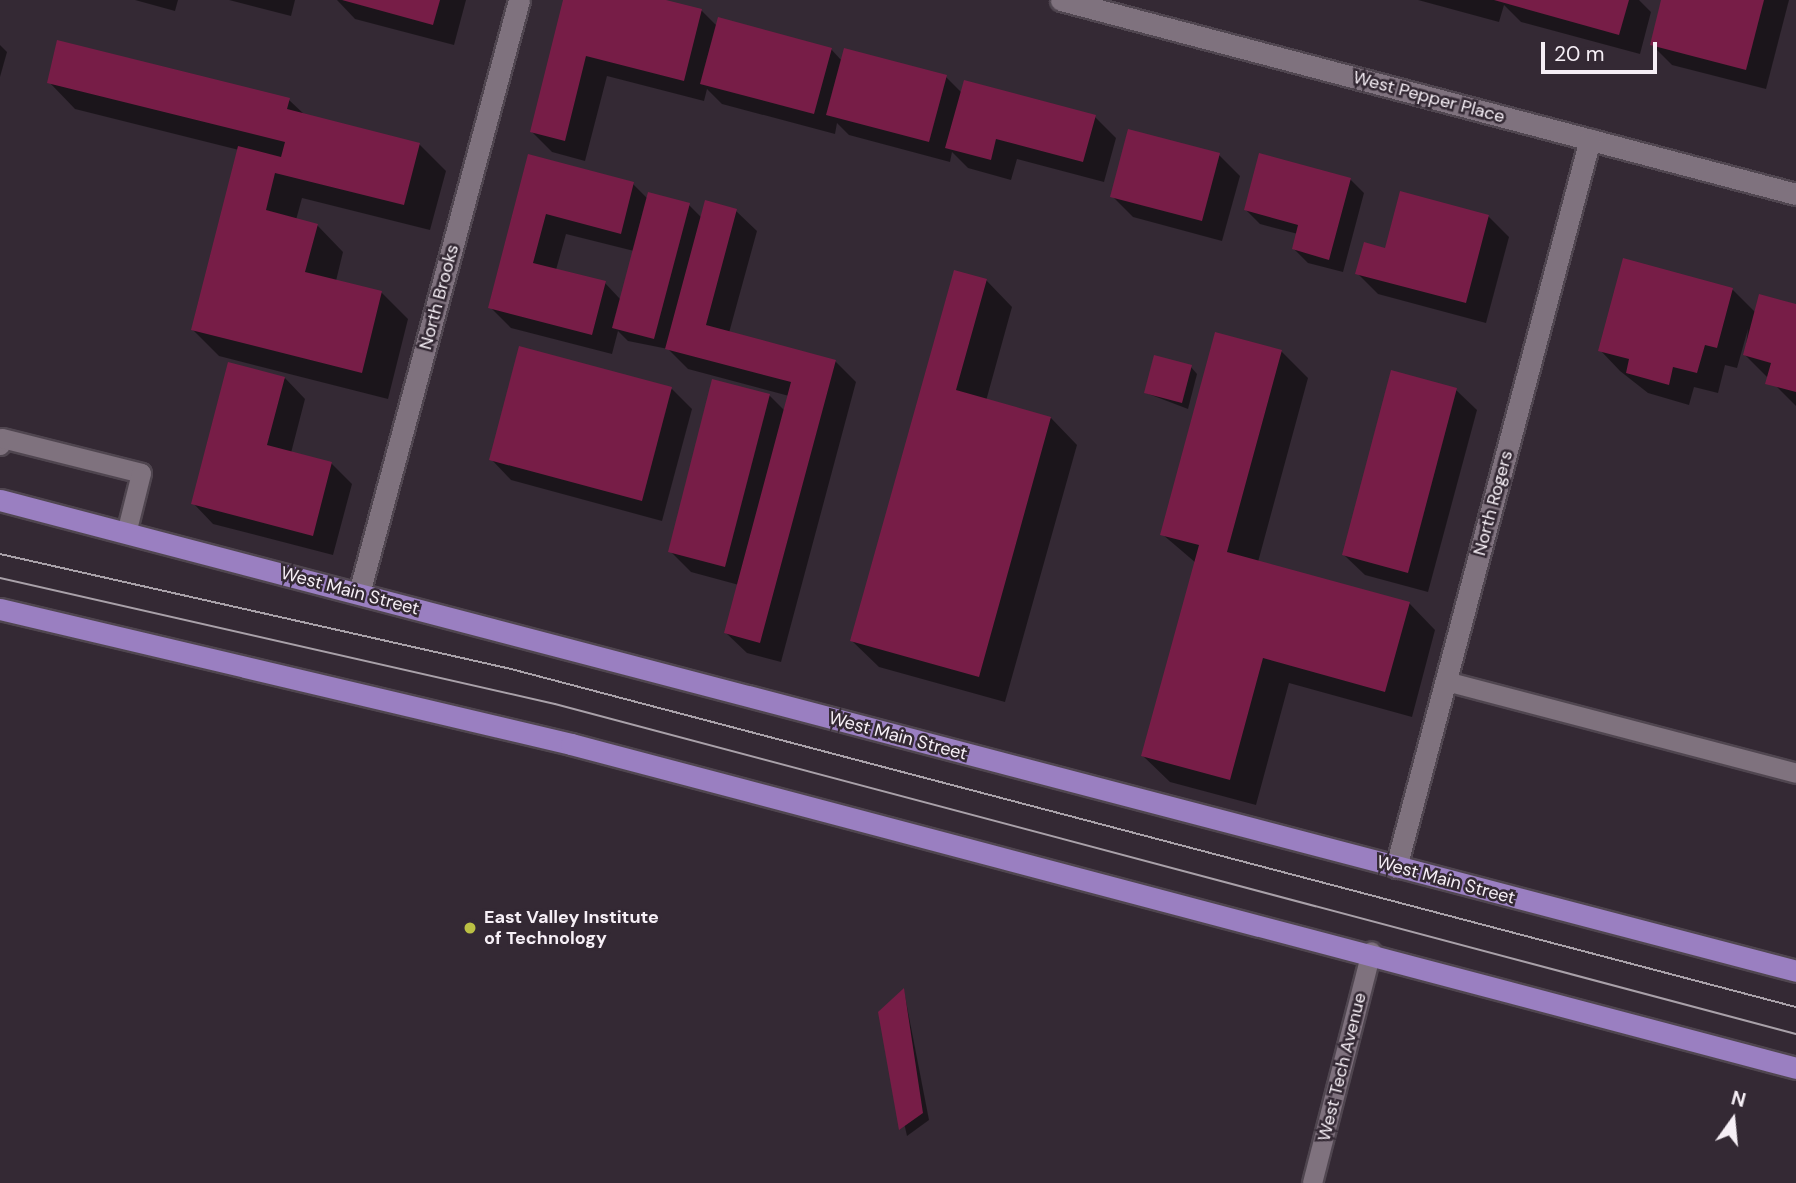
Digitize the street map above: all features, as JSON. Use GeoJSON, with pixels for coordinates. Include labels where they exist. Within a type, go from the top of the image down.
{"type":"FeatureCollection","features":[{"type":"Feature","properties":{"kind":"main road","name":"West Main Street"},"geometry":{"type":"LineString","coordinates":[[0,500],[1796,971]]}},
{"type":"Feature","properties":{"kind":"main road"},"geometry":{"type":"LineString","coordinates":[[0,609],[571,744],[1371,951],[1796,1068]]}},
{"type":"Feature","properties":{"kind":"street","name":"North Brooks"},"geometry":{"type":"LineString","coordinates":[[359,593],[519,0]]}},
{"type":"Feature","properties":{"kind":"street","name":"West Pepper Place"},"geometry":{"type":"LineString","coordinates":[[1061,0],[1796,194]]}},
{"type":"Feature","properties":{"kind":"street","name":"North Rogers"},"geometry":{"type":"LineString","coordinates":[[1396,867],[1590,139]]}},
{"type":"Feature","properties":{"kind":"lane"},"geometry":{"type":"LineString","coordinates":[[1,441],[141,473],[126,533]]}},
{"type":"Feature","properties":{"kind":"lane"},"geometry":{"type":"LineString","coordinates":[[1446,681],[1796,773]]}},
{"type":"Feature","properties":{"kind":"lane","name":"West Tech Avenue"},"geometry":{"type":"LineString","coordinates":[[1312,1183],[1371,951]]}},
{"type":"Feature","properties":{"kind":"building"},"geometry":{"type":"Polygon","coordinates":[[[342,0],[440,0],[433,25],[342,0]]]}},
{"type":"Feature","properties":{"kind":"building"},"geometry":{"type":"Polygon","coordinates":[[[563,0],[666,0],[702,9],[684,81],[586,56],[565,141],[530,132],[563,0]]]}},
{"type":"Feature","properties":{"kind":"building"},"geometry":{"type":"Polygon","coordinates":[[[1494,0],[1629,0],[1619,35],[1494,0]]]}},
{"type":"Feature","properties":{"kind":"building"},"geometry":{"type":"Polygon","coordinates":[[[1661,0],[1764,0],[1746,70],[1650,45],[1661,0]]]}},
{"type":"Feature","properties":{"kind":"building"},"geometry":{"type":"Polygon","coordinates":[[[718,17],[832,48],[814,114],[700,84],[718,17]]]}},
{"type":"Feature","properties":{"kind":"building"},"geometry":{"type":"Polygon","coordinates":[[[57,40],[290,98],[287,109],[420,143],[404,205],[275,173],[266,210],[318,224],[305,272],[382,291],[362,373],[191,330],[238,146],[281,157],[285,142],[47,83],[57,40]]]}},
{"type":"Feature","properties":{"kind":"building"},"geometry":{"type":"Polygon","coordinates":[[[844,48],[947,75],[929,142],[826,115],[844,48]]]}},
{"type":"Feature","properties":{"kind":"building"},"geometry":{"type":"Polygon","coordinates":[[[964,80],[1096,115],[1083,162],[996,139],[991,160],[945,148],[964,80]]]}},
{"type":"Feature","properties":{"kind":"building"},"geometry":{"type":"Polygon","coordinates":[[[1128,129],[1220,153],[1202,221],[1110,197],[1128,129]]]}},
{"type":"Feature","properties":{"kind":"building"},"geometry":{"type":"Polygon","coordinates":[[[1259,153],[1351,178],[1329,260],[1292,249],[1298,225],[1244,210],[1259,153]]]}},
{"type":"Feature","properties":{"kind":"building"},"geometry":{"type":"Polygon","coordinates":[[[528,154],[634,182],[621,234],[546,214],[533,263],[606,281],[592,335],[488,308],[528,154]]]}},
{"type":"Feature","properties":{"kind":"building"},"geometry":{"type":"Polygon","coordinates":[[[1400,191],[1489,215],[1466,303],[1355,274],[1364,242],[1385,248],[1400,191]]]}},
{"type":"Feature","properties":{"kind":"building"},"geometry":{"type":"Polygon","coordinates":[[[648,192],[690,203],[654,339],[612,328],[648,192]]]}},
{"type":"Feature","properties":{"kind":"building"},"geometry":{"type":"Polygon","coordinates":[[[705,200],[737,209],[706,325],[836,360],[760,643],[724,633],[791,382],[665,349],[705,200]]]}},
{"type":"Feature","properties":{"kind":"building"},"geometry":{"type":"Polygon","coordinates":[[[1623,258],[1733,288],[1717,348],[1705,345],[1697,373],[1673,367],[1669,385],[1626,373],[1629,359],[1598,351],[1623,258]]]}},
{"type":"Feature","properties":{"kind":"building"},"geometry":{"type":"Polygon","coordinates":[[[954,270],[987,279],[956,390],[1051,417],[979,677],[850,641],[954,270]]]}},
{"type":"Feature","properties":{"kind":"building"},"geometry":{"type":"Polygon","coordinates":[[[1759,294],[1796,304],[1796,392],[1765,384],[1771,363],[1743,355],[1759,294]]]}},
{"type":"Feature","properties":{"kind":"building"},"geometry":{"type":"Polygon","coordinates":[[[1215,332],[1282,350],[1227,552],[1410,602],[1385,692],[1263,658],[1230,780],[1141,756],[1199,545],[1160,535],[1215,332]]]}},
{"type":"Feature","properties":{"kind":"building"},"geometry":{"type":"Polygon","coordinates":[[[519,346],[672,387],[642,501],[489,460],[519,346]]]}},
{"type":"Feature","properties":{"kind":"building"},"geometry":{"type":"Polygon","coordinates":[[[1154,355],[1192,365],[1182,403],[1144,393],[1154,355]]]}},
{"type":"Feature","properties":{"kind":"building"},"geometry":{"type":"Polygon","coordinates":[[[228,362],[285,377],[267,445],[332,462],[313,536],[191,504],[228,362]]]}},
{"type":"Feature","properties":{"kind":"building"},"geometry":{"type":"Polygon","coordinates":[[[1391,370],[1457,388],[1408,573],[1342,555],[1391,370]]]}},
{"type":"Feature","properties":{"kind":"building"},"geometry":{"type":"Polygon","coordinates":[[[712,379],[770,394],[725,567],[668,552],[712,379]]]}},
{"type":"Feature","properties":{"kind":"building"},"geometry":{"type":"Polygon","coordinates":[[[904,988],[923,1113],[899,1130],[878,1012],[904,988]]]}},
{"type":"Feature","properties":{"kind":"tram line"},"geometry":{"type":"LineString","coordinates":[[0,554],[511,669],[1796,1007]]}},
{"type":"Feature","properties":{"kind":"tram line"},"geometry":{"type":"LineString","coordinates":[[0,578],[555,704],[1796,1034]]}},
{"type":"Feature","properties":{"kind":"place","name":"East Valley Institute of Technology"},"geometry":{"type":"Point","coordinates":[470,928]}}]}
